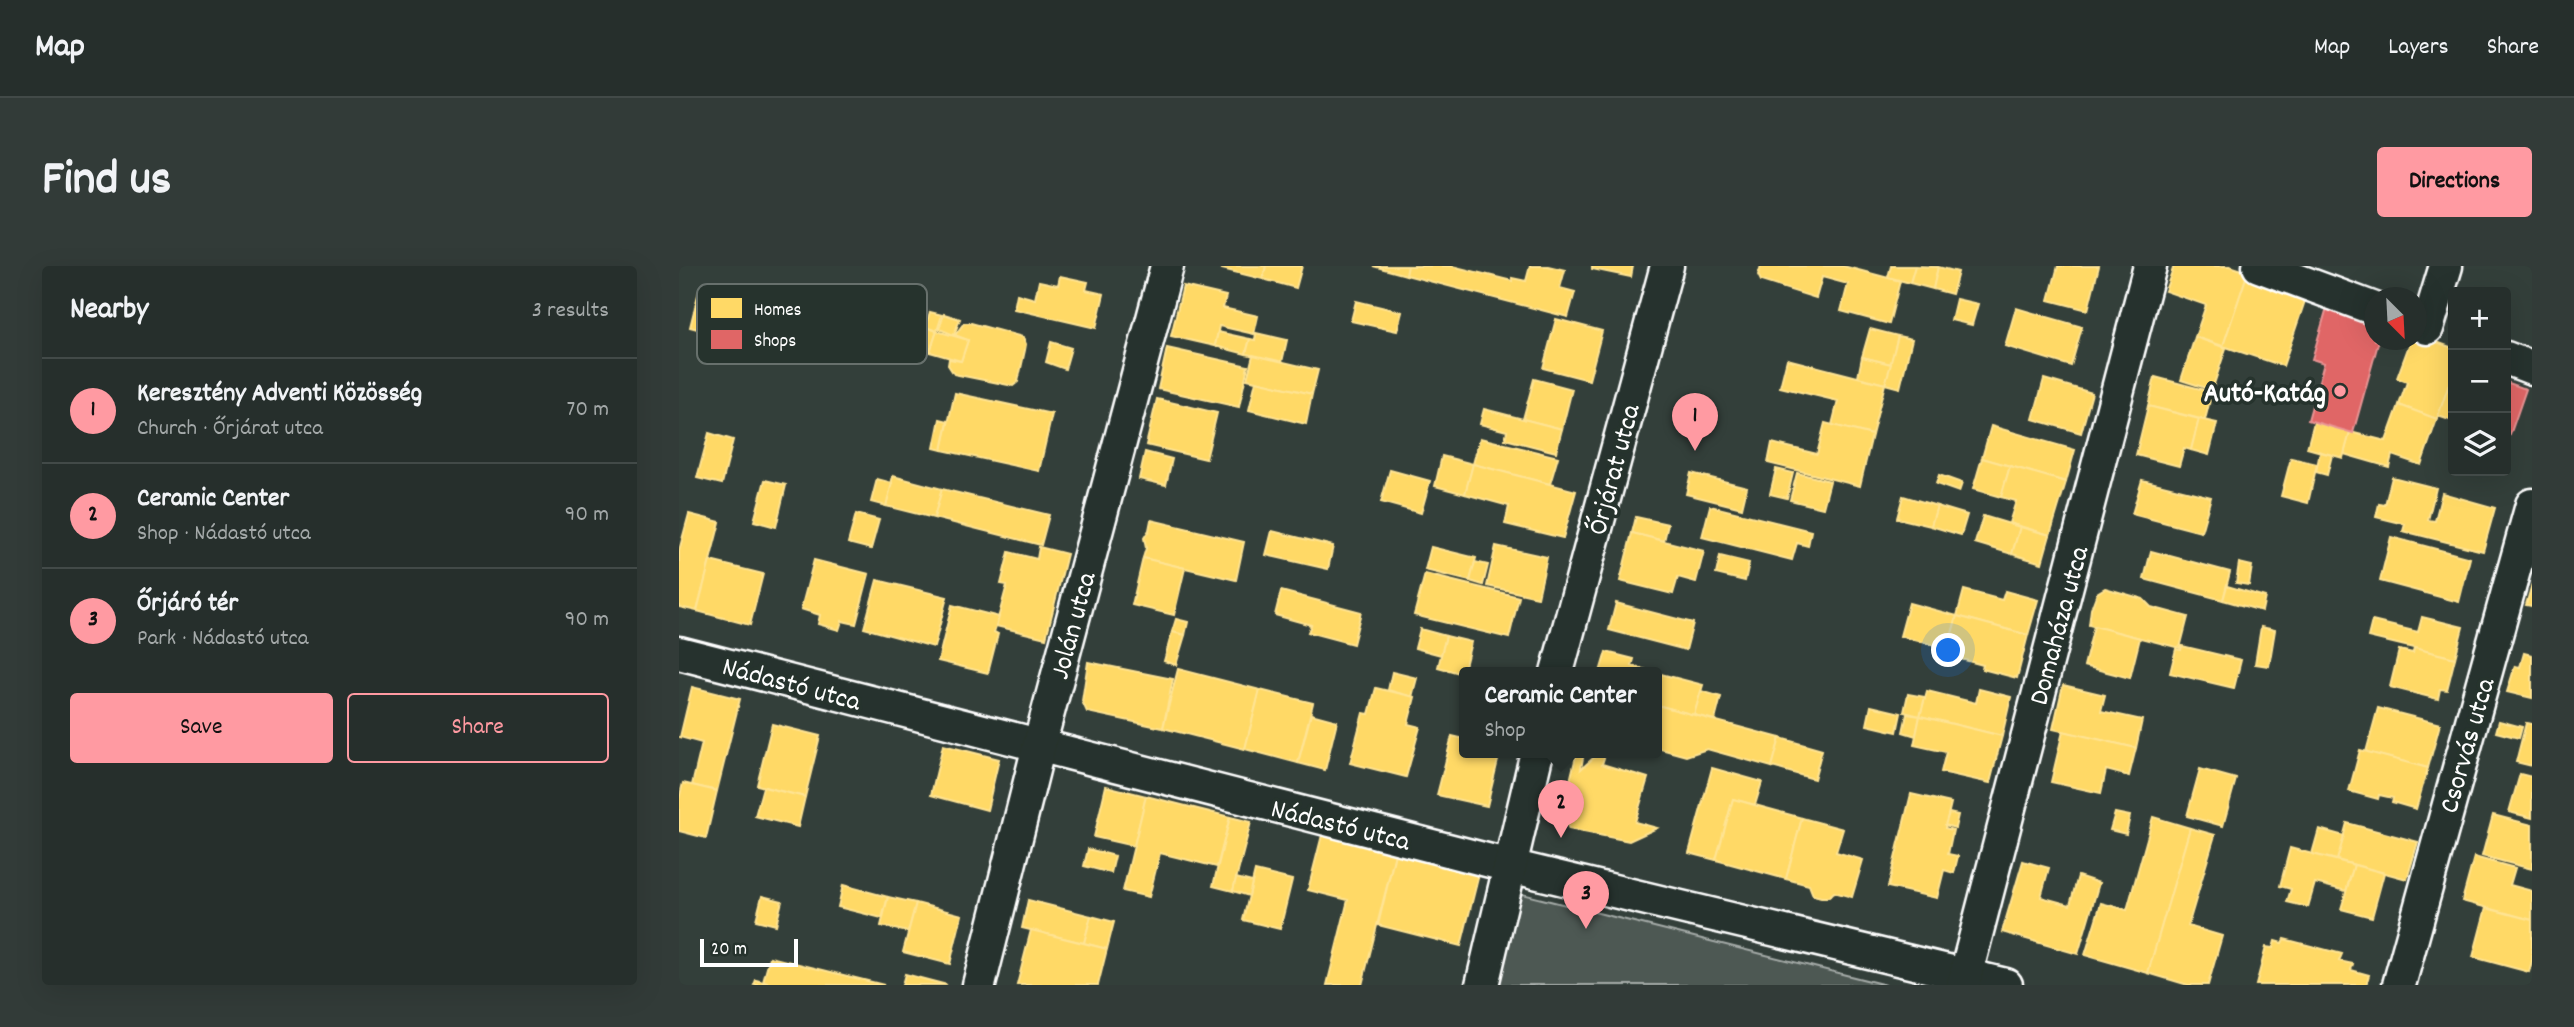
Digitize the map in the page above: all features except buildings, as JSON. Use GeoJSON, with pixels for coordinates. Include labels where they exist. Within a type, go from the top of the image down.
{"type":"FeatureCollection","features":[{"type":"Feature","properties":{"kind":"street","name":"Jolán utca"},"geometry":{"type":"LineString","coordinates":[[979,985],[1039,746],[1167,266]]}},
{"type":"Feature","properties":{"kind":"street","name":"Őrjárat utca"},"geometry":{"type":"LineString","coordinates":[[1558,667],[1667,266]]}},
{"type":"Feature","properties":{"kind":"street","name":"Domaháza utca"},"geometry":{"type":"LineString","coordinates":[[1964,980],[2150,266]]}},
{"type":"Feature","properties":{"kind":"street"},"geometry":{"type":"LineString","coordinates":[[2259,266],[2364,305]]}},
{"type":"Feature","properties":{"kind":"street"},"geometry":{"type":"LineString","coordinates":[[2432,330],[2446,266]]}},
{"type":"Feature","properties":{"kind":"street"},"geometry":{"type":"LineString","coordinates":[[2511,360],[2532,368]]}},
{"type":"Feature","properties":{"kind":"street","name":"Csorvás utca"},"geometry":{"type":"LineString","coordinates":[[2399,985],[2532,505]]}},
{"type":"Feature","properties":{"kind":"street","name":"Nádastó utca"},"geometry":{"type":"LineString","coordinates":[[679,653],[1964,980],[2006,985]]}},
{"type":"Feature","properties":{"kind":"street"},"geometry":{"type":"LineString","coordinates":[[1482,985],[1536,758]]}},
{"type":"Feature","properties":{"kind":"shaded area"},"geometry":{"type":"Polygon","coordinates":[[[1518,893],[1886,985],[1496,985],[1518,893]]]}},
{"type":"Feature","properties":{"kind":"place","name":"Autó-Katág"},"geometry":{"type":"Point","coordinates":[2340,391]}},
{"type":"Feature","properties":{"kind":"place","name":"Keresztény Adventi Közösség"},"geometry":{"type":"Point","coordinates":[1695,451]}},
{"type":"Feature","properties":{"kind":"place","name":"Ceramic Center"},"geometry":{"type":"Point","coordinates":[1561,838]}},
{"type":"Feature","properties":{"kind":"place","name":"Őrjáró tér"},"geometry":{"type":"Point","coordinates":[1586,929]}}]}
